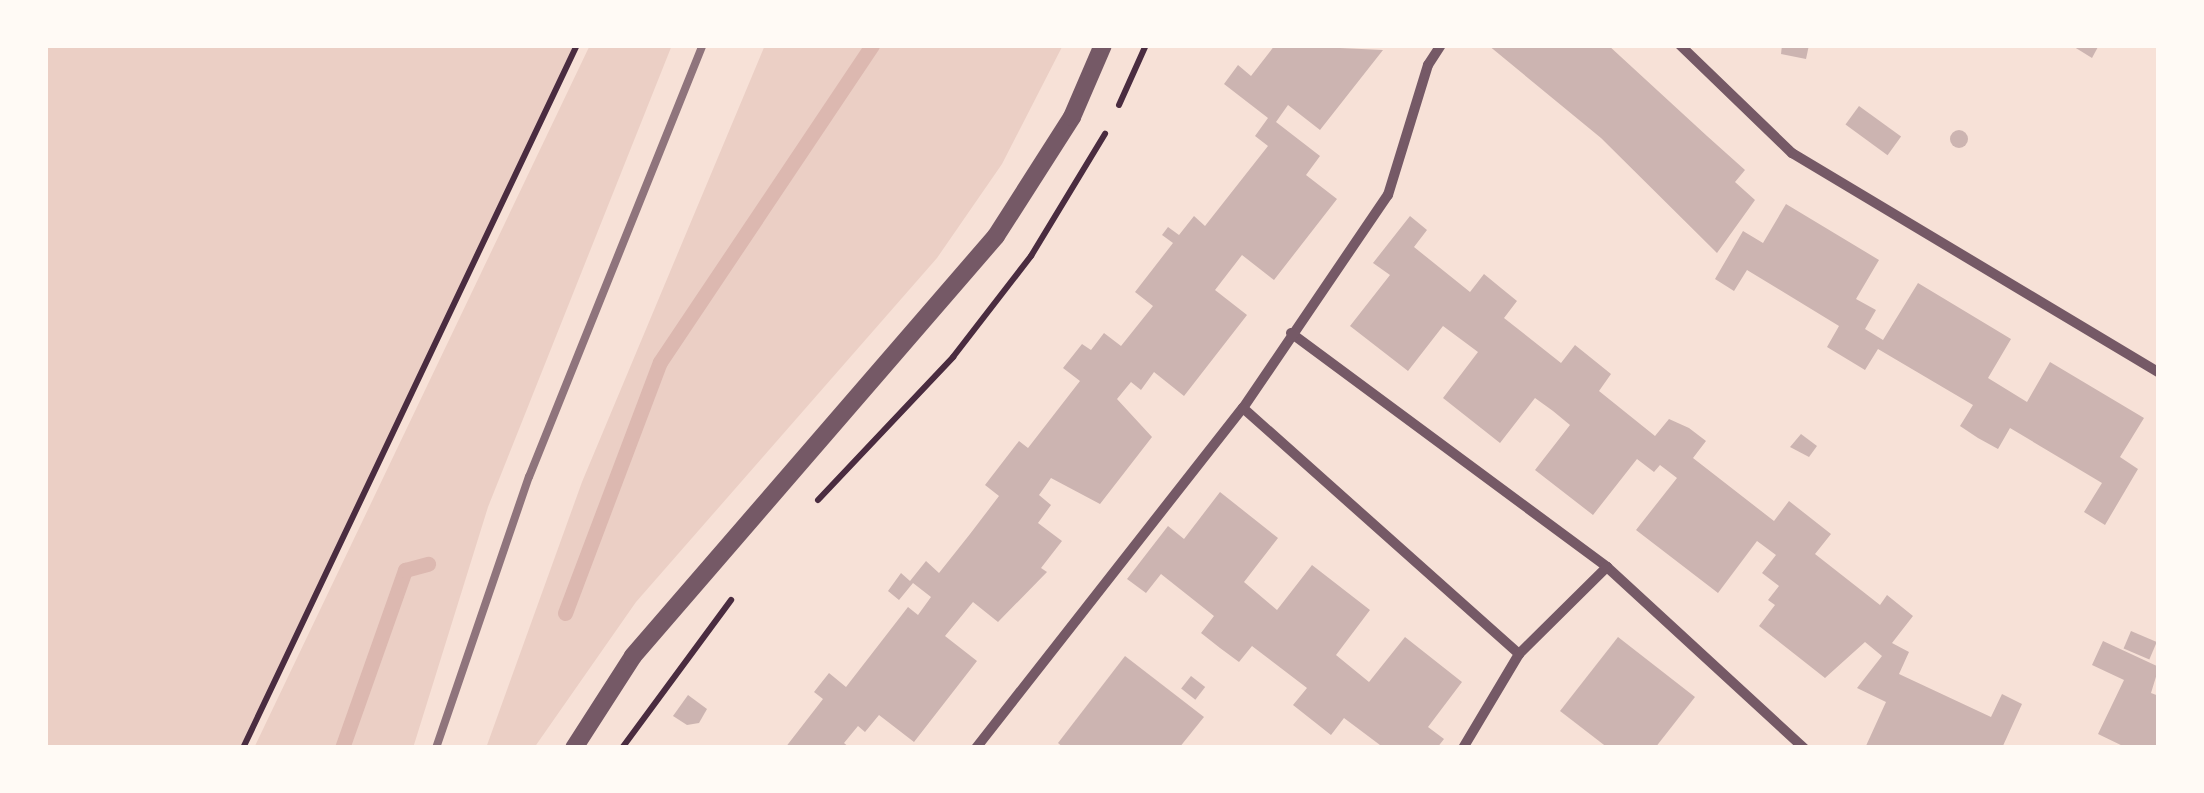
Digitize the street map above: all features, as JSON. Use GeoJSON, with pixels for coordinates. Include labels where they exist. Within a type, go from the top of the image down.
{"type":"FeatureCollection","features":[{"type":"Feature","properties":{"kind":"street"},"geometry":{"type":"LineString","coordinates":[[574,748],[633,656],[996,236],[1072,117],[1103,45]]}},
{"type":"Feature","properties":{"kind":"street"},"geometry":{"type":"LineString","coordinates":[[976,748],[1244,408],[1290,332],[1388,196],[1428,65],[1441,45]]}},
{"type":"Feature","properties":{"kind":"street"},"geometry":{"type":"LineString","coordinates":[[1680,45],[1792,153],[2159,373]]}},
{"type":"Feature","properties":{"kind":"street"},"geometry":{"type":"LineString","coordinates":[[1290,332],[1607,567],[1804,748]]}},
{"type":"Feature","properties":{"kind":"street"},"geometry":{"type":"LineString","coordinates":[[1244,408],[1519,654]]}},
{"type":"Feature","properties":{"kind":"street"},"geometry":{"type":"LineString","coordinates":[[1463,748],[1519,654],[1607,567]]}},
{"type":"Feature","properties":{"kind":"path"},"geometry":{"type":"LineString","coordinates":[[243,748],[577,45]]}},
{"type":"Feature","properties":{"kind":"shaded area"},"geometry":{"type":"Polygon","coordinates":[[[45,45],[577,45],[243,748],[45,748],[45,45]]]}},
{"type":"Feature","properties":{"kind":"shaded area"},"geometry":{"type":"Polygon","coordinates":[[[590,45],[672,45],[488,507],[413,748],[254,748],[590,45]]]}},
{"type":"Feature","properties":{"kind":"shaded area"},"geometry":{"type":"Polygon","coordinates":[[[765,45],[1063,45],[1002,164],[937,258],[636,602],[534,748],[486,748],[582,482],[765,45]]]}},
{"type":"Feature","properties":{"kind":"building"},"geometry":{"type":"Polygon","coordinates":[[[1275,45],[1383,50],[1320,130],[1288,105],[1276,122],[1320,156],[1306,175],[1337,199],[1274,280],[1242,255],[1215,290],[1247,315],[1184,396],[1154,372],[1141,390],[1131,382],[1117,399],[1152,437],[1100,504],[1051,478],[1039,495],[1051,505],[1038,523],[1062,541],[1041,568],[1047,572],[998,622],[973,602],[945,636],[977,661],[914,742],[879,715],[865,732],[858,726],[844,743],[850,748],[785,748],[823,699],[814,692],[829,673],[846,687],[908,607],[918,615],[931,597],[913,583],[899,600],[888,591],[901,573],[910,581],[926,561],[939,573],[970,534],[999,496],[985,485],[1019,441],[1028,448],[1080,381],[1063,368],[1082,344],[1091,350],[1104,333],[1121,346],[1153,306],[1135,292],[1173,243],[1162,235],[1168,227],[1179,235],[1194,216],[1205,226],[1268,146],[1255,136],[1268,118],[1224,84],[1238,65],[1251,76],[1275,45]]]}},
{"type":"Feature","properties":{"kind":"building"},"geometry":{"type":"Polygon","coordinates":[[[1488,45],[1608,45],[1745,170],[1735,182],[1755,200],[1717,253],[1601,138],[1488,45]]]}},
{"type":"Feature","properties":{"kind":"building"},"geometry":{"type":"Polygon","coordinates":[[[1782,45],[1809,45],[1806,59],[1781,54],[1782,45]]]}},
{"type":"Feature","properties":{"kind":"building"},"geometry":{"type":"Polygon","coordinates":[[[2071,45],[2099,45],[2092,58],[2071,45]]]}},
{"type":"Feature","properties":{"kind":"building"},"geometry":{"type":"Polygon","coordinates":[[[1859,106],[1901,137],[1888,155],[1845,125],[1859,106]]]}},
{"type":"Feature","properties":{"kind":"building"},"geometry":{"type":"Polygon","coordinates":[[[1959,130],[1966,132],[1966,146],[1959,148],[1952,146],[1950,139],[1952,132],[1959,130]]]}},
{"type":"Feature","properties":{"kind":"building"},"geometry":{"type":"Polygon","coordinates":[[[1786,204],[1879,260],[1856,299],[1876,310],[1865,329],[1883,340],[1918,283],[2011,339],[1988,378],[2027,402],[2050,362],[2144,418],[2120,457],[2138,469],[2105,525],[2084,512],[2102,483],[2010,428],[1998,449],[1978,438],[1960,426],[1973,405],[1878,349],[1865,370],[1827,347],[1839,326],[1747,270],[1734,291],[1715,279],[1743,231],[1763,243],[1786,204]]]}},
{"type":"Feature","properties":{"kind":"building"},"geometry":{"type":"Polygon","coordinates":[[[1410,216],[1427,230],[1414,247],[1470,292],[1484,274],[1517,301],[1504,318],[1561,363],[1575,345],[1611,374],[1599,391],[1655,436],[1669,419],[1689,428],[1706,441],[1693,458],[1774,521],[1789,501],[1831,534],[1815,554],[1880,605],[1887,595],[1913,616],[1892,643],[1909,652],[1899,674],[1991,717],[2002,694],[2022,704],[2002,748],[1865,748],[1886,702],[1857,688],[1882,656],[1865,642],[1825,678],[1759,626],[1775,605],[1768,600],[1779,586],[1762,573],[1776,555],[1757,541],[1718,593],[1636,530],[1677,478],[1660,465],[1654,472],[1637,459],[1593,515],[1535,470],[1570,425],[1553,411],[1535,398],[1500,443],[1443,398],[1478,352],[1443,326],[1408,371],[1350,326],[1390,275],[1373,263],[1410,216]]]}},
{"type":"Feature","properties":{"kind":"building"},"geometry":{"type":"Polygon","coordinates":[[[1801,434],[1817,446],[1809,457],[1790,447],[1801,434]]]}},
{"type":"Feature","properties":{"kind":"building"},"geometry":{"type":"Polygon","coordinates":[[[1220,492],[1278,538],[1244,582],[1277,610],[1312,565],[1370,610],[1336,655],[1369,682],[1405,637],[1462,682],[1428,727],[1444,739],[1437,748],[1384,748],[1344,718],[1331,735],[1293,705],[1307,688],[1252,646],[1239,662],[1220,648],[1201,633],[1214,616],[1161,574],[1146,593],[1127,579],[1168,526],[1184,539],[1220,492]]]}},
{"type":"Feature","properties":{"kind":"building"},"geometry":{"type":"Polygon","coordinates":[[[2131,631],[2157,642],[2149,659],[2124,648],[2131,631]]]}},
{"type":"Feature","properties":{"kind":"building"},"geometry":{"type":"Polygon","coordinates":[[[1618,637],[1695,697],[1655,748],[1608,748],[1560,711],[1618,637]]]}},
{"type":"Feature","properties":{"kind":"building"},"geometry":{"type":"Polygon","coordinates":[[[2103,641],[2159,667],[2151,693],[2159,696],[2159,748],[2127,748],[2098,734],[2124,680],[2092,665],[2103,641]]]}},
{"type":"Feature","properties":{"kind":"building"},"geometry":{"type":"Polygon","coordinates":[[[1125,656],[1204,717],[1179,748],[1064,748],[1058,743],[1125,656]]]}},
{"type":"Feature","properties":{"kind":"building"},"geometry":{"type":"Polygon","coordinates":[[[1191,676],[1205,687],[1195,700],[1181,689],[1191,676]]]}},
{"type":"Feature","properties":{"kind":"building"},"geometry":{"type":"Polygon","coordinates":[[[688,695],[707,709],[699,723],[687,725],[673,716],[688,695]]]}},
{"type":"Feature","properties":{"kind":"waterway"},"geometry":{"type":"LineString","coordinates":[[565,613],[660,362],[872,45]]}},
{"type":"Feature","properties":{"kind":"waterway"},"geometry":{"type":"LineString","coordinates":[[342,748],[405,570],[428,564]]}},
{"type":"Feature","properties":{"kind":"railway"},"geometry":{"type":"LineString","coordinates":[[436,748],[529,477],[703,45]]}}]}
